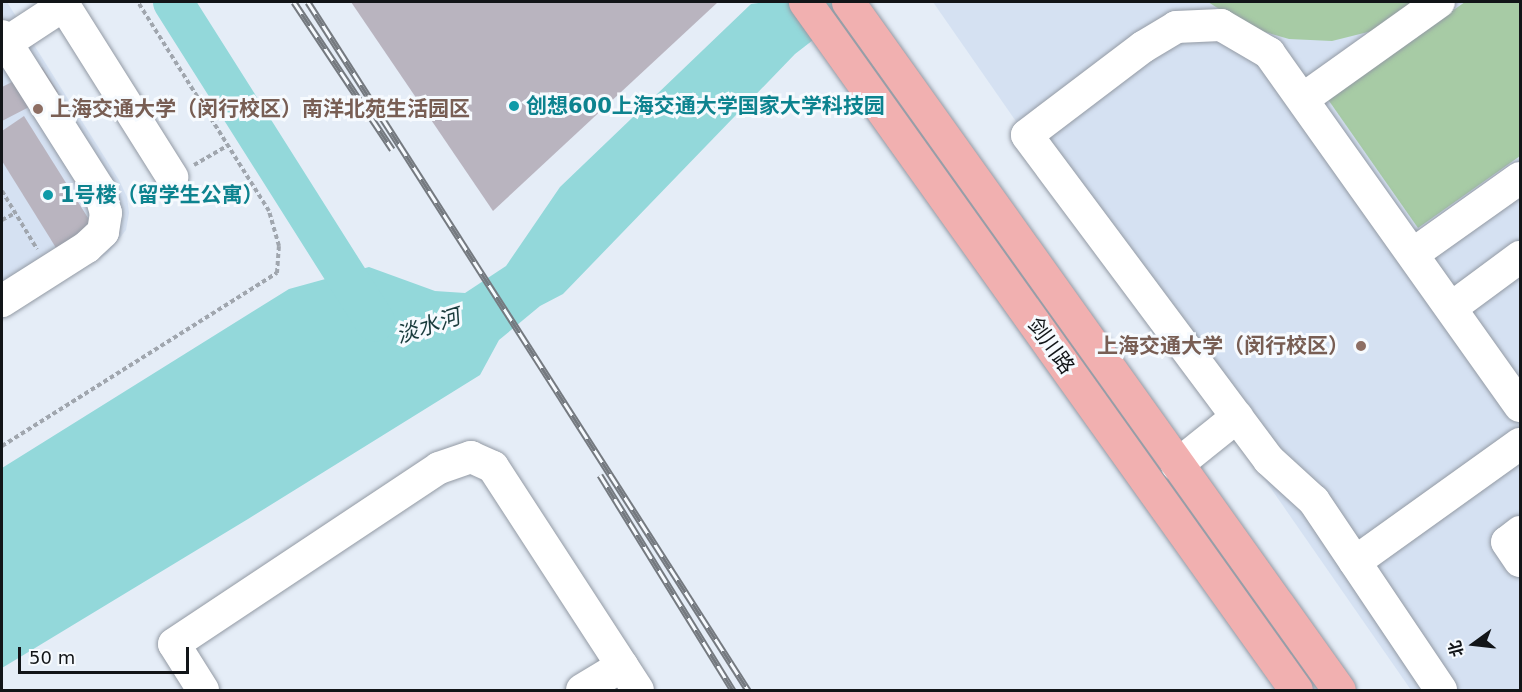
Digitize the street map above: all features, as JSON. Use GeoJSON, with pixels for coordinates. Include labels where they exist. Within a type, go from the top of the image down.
{"type":"FeatureCollection","features":[{"type":"Feature","properties":{"kind":"main road","name":"剑川路"},"geometry":{"type":"LineString","coordinates":[[805,2],[1296,690]]}},
{"type":"Feature","properties":{"kind":"main road","name":"剑川路"},"geometry":{"type":"LineString","coordinates":[[848,2],[1339,690]]}},
{"type":"Feature","properties":{"kind":"street"},"geometry":{"type":"LineString","coordinates":[[1303,99],[1439,2]]}},
{"type":"Feature","properties":{"kind":"street"},"geometry":{"type":"LineString","coordinates":[[2,301],[87,247],[103,232],[106,213],[99,189],[4,40],[63,3],[172,177]]}},
{"type":"Feature","properties":{"kind":"street"},"geometry":{"type":"LineString","coordinates":[[1441,690],[1314,501],[1269,460],[1027,135],[1143,47],[1176,27],[1221,25],[1269,53],[1521,406]]}},
{"type":"Feature","properties":{"kind":"street"},"geometry":{"type":"LineString","coordinates":[[1413,254],[1521,178]]}},
{"type":"Feature","properties":{"kind":"street"},"geometry":{"type":"LineString","coordinates":[[1451,308],[1521,257]]}},
{"type":"Feature","properties":{"kind":"street"},"geometry":{"type":"LineString","coordinates":[[1177,465],[1237,417]]}},
{"type":"Feature","properties":{"kind":"street"},"geometry":{"type":"LineString","coordinates":[[1355,562],[1521,444]]}},
{"type":"Feature","properties":{"kind":"street"},"geometry":{"type":"LineString","coordinates":[[203,690],[174,644],[439,468],[471,457],[493,466],[630,678],[582,690]]}},
{"type":"Feature","properties":{"kind":"street"},"geometry":{"type":"LineString","coordinates":[[1521,532],[1507,542],[1521,561]]}},
{"type":"Feature","properties":{"kind":"path"},"geometry":{"type":"LineString","coordinates":[[2,446],[277,273],[279,246],[270,211],[138,2]]}},
{"type":"Feature","properties":{"kind":"path"},"geometry":{"type":"LineString","coordinates":[[172,177],[228,145]]}},
{"type":"Feature","properties":{"kind":"path"},"geometry":{"type":"LineString","coordinates":[[2,191],[49,271]]}},
{"type":"Feature","properties":{"kind":"path"},"geometry":{"type":"LineString","coordinates":[[2,220],[15,213]]}},
{"type":"Feature","properties":{"kind":"shaded area","name":"上海交通大学（闵行校区）南洋北苑生活园区"},"geometry":{"type":"Polygon","coordinates":[[[2,2],[7,2],[119,180],[127,197],[129,213],[126,230],[108,253],[2,319],[2,2]]]}},
{"type":"Feature","properties":{"kind":"shaded area","name":"上海交通大学（闵行校区）"},"geometry":{"type":"Polygon","coordinates":[[[933,2],[1520,2],[1520,690],[1411,690],[933,2]]]}},
{"type":"Feature","properties":{"kind":"green space"},"geometry":{"type":"Polygon","coordinates":[[[1208,2],[1414,2],[1372,31],[1332,41],[1289,39],[1248,27],[1208,2]]]}},
{"type":"Feature","properties":{"kind":"green space"},"geometry":{"type":"Polygon","coordinates":[[[1465,2],[1520,3],[1520,156],[1418,228],[1327,98],[1465,2]]]}},
{"type":"Feature","properties":{"kind":"water","name":"淡水河"},"geometry":{"type":"Polygon","coordinates":[[[862,2],[795,54],[563,294],[540,306],[499,340],[480,375],[2,668],[2,468],[289,289],[369,267],[435,291],[465,293],[506,266],[560,187],[751,4],[862,2]]]}},
{"type":"Feature","properties":{"kind":"building","name":"创想600上海交通大学国家大学科技园"},"geometry":{"type":"Polygon","coordinates":[[[351,2],[718,2],[493,211],[351,2]]]}},
{"type":"Feature","properties":{"kind":"building"},"geometry":{"type":"Polygon","coordinates":[[[42,67],[58,92],[2,121],[2,87],[42,67]]]}},
{"type":"Feature","properties":{"kind":"building","name":"1号楼（留学生公寓）"},"geometry":{"type":"Polygon","coordinates":[[[24,116],[95,229],[58,251],[2,161],[2,131],[24,116]]]}},
{"type":"Feature","properties":{"kind":"waterway"},"geometry":{"type":"LineString","coordinates":[[173,2],[375,321]]}},
{"type":"Feature","properties":{"kind":"railway"},"geometry":{"type":"LineString","coordinates":[[294,2],[392,149]]}},
{"type":"Feature","properties":{"kind":"railway"},"geometry":{"type":"LineString","coordinates":[[308,2],[748,690]]}},
{"type":"Feature","properties":{"kind":"railway"},"geometry":{"type":"LineString","coordinates":[[600,475],[733,690]]}},
{"type":"Feature","properties":{"kind":"place","name":"创想600上海交通大学国家大学科技园"},"geometry":{"type":"Point","coordinates":[514,106]}},
{"type":"Feature","properties":{"kind":"place","name":"上海交通大学（闵行校区）南洋北苑生活园区"},"geometry":{"type":"Point","coordinates":[38,109]}},
{"type":"Feature","properties":{"kind":"place","name":"1号楼（留学生公寓）"},"geometry":{"type":"Point","coordinates":[48,195]}},
{"type":"Feature","properties":{"kind":"place","name":"上海交通大学（闵行校区）"},"geometry":{"type":"Point","coordinates":[1361,346]}}]}
